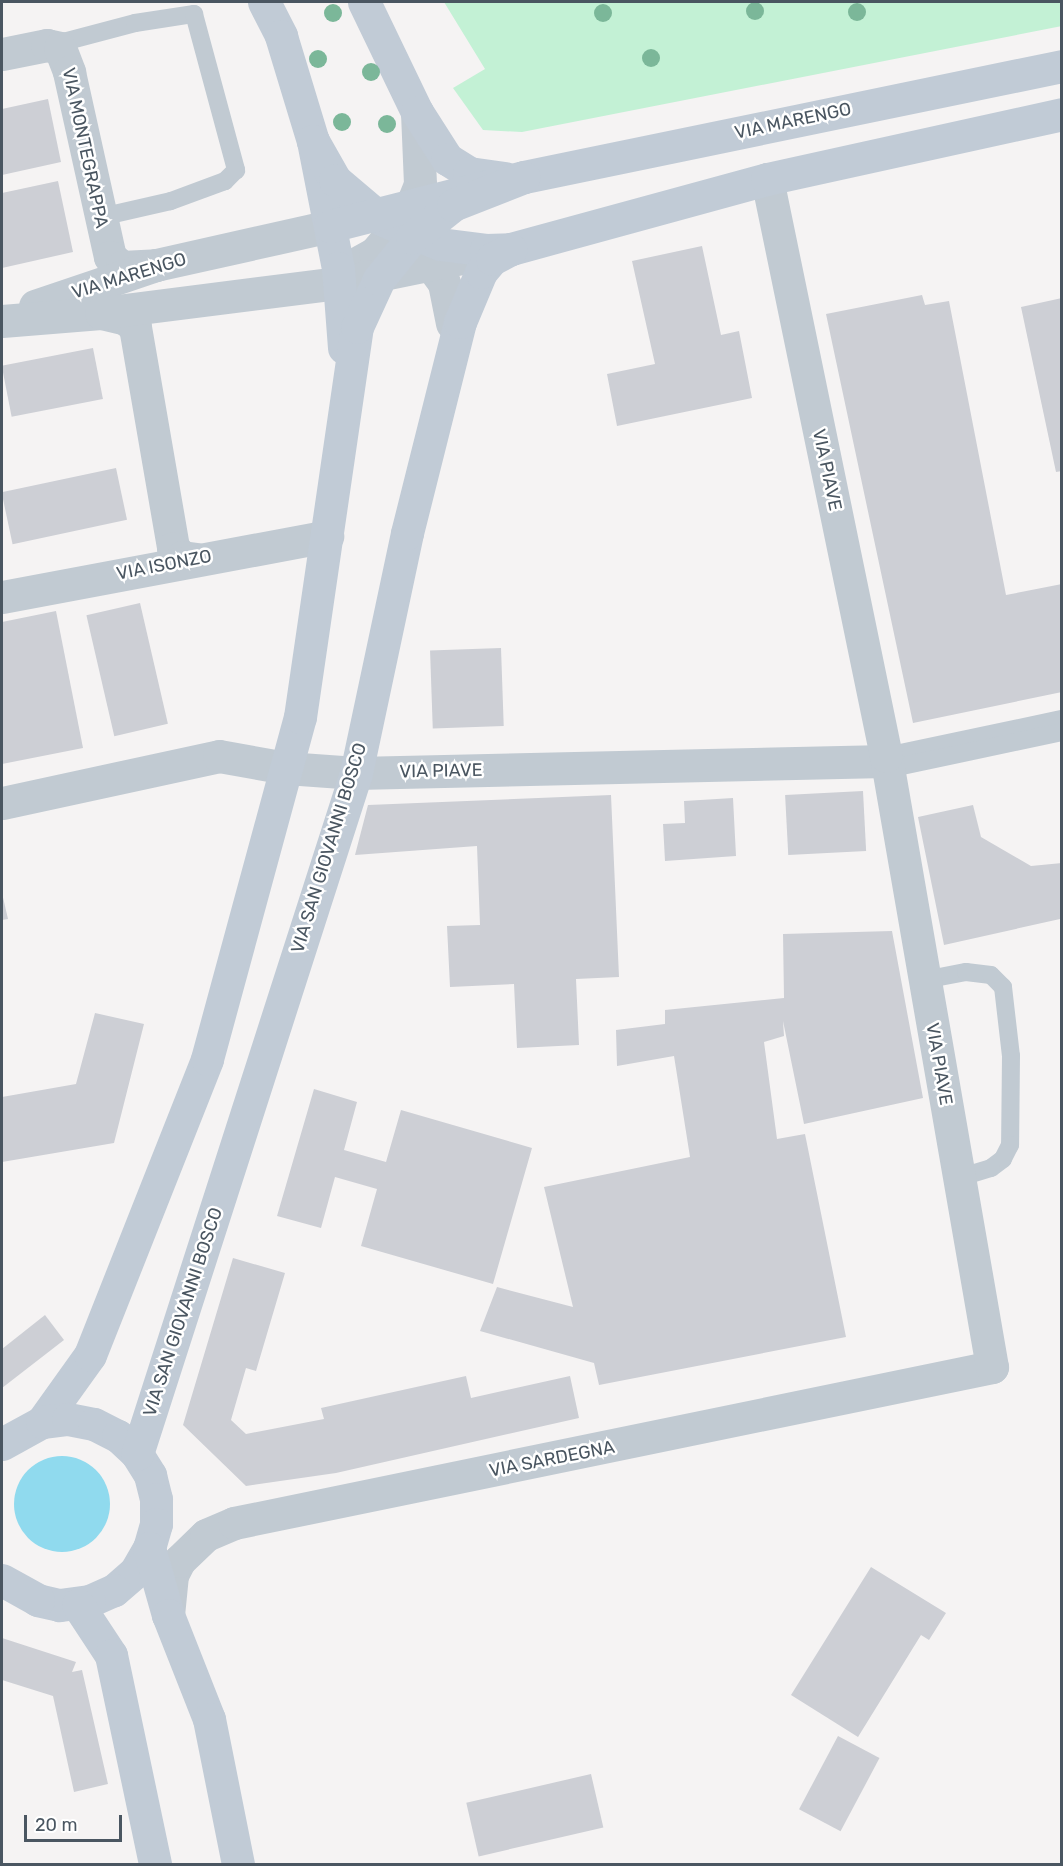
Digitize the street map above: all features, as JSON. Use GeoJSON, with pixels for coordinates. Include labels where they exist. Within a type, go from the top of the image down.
{"type":"FeatureCollection","features":[{"type":"Feature","properties":{"kind":"main road"},"geometry":{"type":"LineString","coordinates":[[264,2],[281,36],[314,141],[335,180],[385,226],[447,257],[511,249],[767,179],[1062,114]]}},
{"type":"Feature","properties":{"kind":"main road"},"geometry":{"type":"LineString","coordinates":[[364,2],[417,112],[438,148],[458,168],[484,176],[524,177]]}},
{"type":"Feature","properties":{"kind":"main road","name":"VIA MARENGO"},"geometry":{"type":"LineString","coordinates":[[524,177],[1062,66]]}},
{"type":"Feature","properties":{"kind":"main road"},"geometry":{"type":"LineString","coordinates":[[417,112],[444,204],[447,257],[456,310],[454,331]]}},
{"type":"Feature","properties":{"kind":"main road"},"geometry":{"type":"LineString","coordinates":[[42,1422],[90,1355],[207,1059],[300,717],[350,365],[357,327],[382,275],[385,226],[314,141]]}},
{"type":"Feature","properties":{"kind":"main road"},"geometry":{"type":"LineString","coordinates":[[341,439],[344,322],[339,279],[385,226],[524,177]]}},
{"type":"Feature","properties":{"kind":"main road","name":"VIA SAN GIOVANNI BOSCO"},"geometry":{"type":"LineString","coordinates":[[137,1454],[356,773],[401,559],[454,331],[481,272],[492,259],[511,249]]}},
{"type":"Feature","properties":{"kind":"main road"},"geometry":{"type":"LineString","coordinates":[[2,1443],[42,1422],[68,1419],[94,1424],[118,1436],[137,1454],[150,1475],[156,1500],[156,1524],[149,1548],[135,1572],[114,1590],[78,1605],[59,1605],[6,1590]]}},
{"type":"Feature","properties":{"kind":"main road"},"geometry":{"type":"LineString","coordinates":[[149,1548],[168,1615],[209,1719],[238,1864]]}},
{"type":"Feature","properties":{"kind":"main road"},"geometry":{"type":"LineString","coordinates":[[78,1605],[111,1655],[155,1864]]}},
{"type":"Feature","properties":{"kind":"street","name":"VIA MONTEGRAPPA"},"geometry":{"type":"LineString","coordinates":[[2,54],[52,45],[60,48],[65,58],[106,248],[117,265],[156,265]]}},
{"type":"Feature","properties":{"kind":"street"},"geometry":{"type":"LineString","coordinates":[[339,279],[375,253],[385,226],[421,175],[417,112]]}},
{"type":"Feature","properties":{"kind":"street"},"geometry":{"type":"LineString","coordinates":[[257,242],[281,229],[311,198],[317,178],[314,141]]}},
{"type":"Feature","properties":{"kind":"street","name":"VIA PIAVE"},"geometry":{"type":"LineString","coordinates":[[767,179],[887,762],[992,1366]]}},
{"type":"Feature","properties":{"kind":"street","name":"VIA MARENGO"},"geometry":{"type":"LineString","coordinates":[[2,316],[156,265],[257,242],[385,226]]}},
{"type":"Feature","properties":{"kind":"street","name":"VIA MARENGO"},"geometry":{"type":"LineString","coordinates":[[2,321],[101,313],[263,293],[339,279],[382,275],[447,257]]}},
{"type":"Feature","properties":{"kind":"street"},"geometry":{"type":"LineString","coordinates":[[263,293],[304,298],[324,314],[338,352],[341,439]]}},
{"type":"Feature","properties":{"kind":"street"},"geometry":{"type":"LineString","coordinates":[[101,313],[128,320],[135,327],[173,548],[182,557],[197,559]]}},
{"type":"Feature","properties":{"kind":"street","name":"VIA ISONZO"},"geometry":{"type":"LineString","coordinates":[[2,597],[327,536]]}},
{"type":"Feature","properties":{"kind":"street","name":"VIA PIAVE"},"geometry":{"type":"LineString","coordinates":[[2,803],[219,756],[286,768],[356,773],[887,762]]}},
{"type":"Feature","properties":{"kind":"street","name":"VIA SARDEGNA"},"geometry":{"type":"LineString","coordinates":[[168,1615],[172,1575],[179,1561],[195,1543],[219,1528],[992,1366]]}},
{"type":"Feature","properties":{"kind":"lane"},"geometry":{"type":"LineString","coordinates":[[52,45],[135,23],[194,14],[236,170],[225,181],[171,201],[101,217]]}},
{"type":"Feature","properties":{"kind":"lane"},"geometry":{"type":"LineString","coordinates":[[887,762],[1062,719]]}},
{"type":"Feature","properties":{"kind":"lane"},"geometry":{"type":"LineString","coordinates":[[887,762],[1062,732]]}},
{"type":"Feature","properties":{"kind":"lane"},"geometry":{"type":"LineString","coordinates":[[924,980],[966,972],[991,975],[1003,987],[1011,1056],[1010,1146],[1003,1159],[991,1168],[959,1178]]}},
{"type":"Feature","properties":{"kind":"green space"},"geometry":{"type":"Polygon","coordinates":[[[444,2],[1061,2],[1062,26],[522,132],[483,130],[453,88],[485,69],[444,2]]]}},
{"type":"Feature","properties":{"kind":"water"},"geometry":{"type":"Polygon","coordinates":[[[62,1456],[80,1460],[96,1470],[106,1486],[110,1504],[106,1522],[96,1538],[80,1548],[62,1552],[44,1548],[28,1538],[18,1522],[14,1504],[18,1486],[28,1470],[44,1460],[62,1456]]]}},
{"type":"Feature","properties":{"kind":"building"},"geometry":{"type":"Polygon","coordinates":[[[48,99],[61,162],[2,175],[2,109],[48,99]]]}},
{"type":"Feature","properties":{"kind":"building"},"geometry":{"type":"Polygon","coordinates":[[[58,181],[73,252],[2,268],[2,193],[58,181]]]}},
{"type":"Feature","properties":{"kind":"building"},"geometry":{"type":"Polygon","coordinates":[[[702,246],[721,335],[739,331],[752,398],[617,426],[607,374],[655,364],[632,261],[702,246]]]}},
{"type":"Feature","properties":{"kind":"building"},"geometry":{"type":"Polygon","coordinates":[[[922,295],[925,305],[949,301],[1006,595],[1062,584],[1062,692],[913,723],[826,314],[922,295]]]}},
{"type":"Feature","properties":{"kind":"building"},"geometry":{"type":"Polygon","coordinates":[[[1062,298],[1062,471],[1056,472],[1021,307],[1062,298]]]}},
{"type":"Feature","properties":{"kind":"building"},"geometry":{"type":"Polygon","coordinates":[[[93,348],[103,399],[12,417],[2,366],[93,348]]]}},
{"type":"Feature","properties":{"kind":"building"},"geometry":{"type":"Polygon","coordinates":[[[116,468],[127,520],[13,544],[2,492],[116,468]]]}},
{"type":"Feature","properties":{"kind":"building"},"geometry":{"type":"Polygon","coordinates":[[[140,603],[168,724],[114,736],[86,615],[140,603]]]}},
{"type":"Feature","properties":{"kind":"building"},"geometry":{"type":"Polygon","coordinates":[[[56,611],[83,748],[2,764],[2,622],[56,611]]]}},
{"type":"Feature","properties":{"kind":"building"},"geometry":{"type":"Polygon","coordinates":[[[501,648],[504,726],[433,728],[430,650],[501,648]]]}},
{"type":"Feature","properties":{"kind":"building"},"geometry":{"type":"Polygon","coordinates":[[[863,791],[866,851],[788,855],[785,795],[863,791]]]}},
{"type":"Feature","properties":{"kind":"building"},"geometry":{"type":"Polygon","coordinates":[[[611,795],[619,977],[576,979],[579,1045],[517,1048],[514,984],[450,987],[447,926],[480,925],[477,846],[355,855],[368,805],[611,795]]]}},
{"type":"Feature","properties":{"kind":"building"},"geometry":{"type":"Polygon","coordinates":[[[733,798],[736,856],[665,861],[663,824],[685,823],[684,801],[733,798]]]}},
{"type":"Feature","properties":{"kind":"building"},"geometry":{"type":"Polygon","coordinates":[[[973,805],[981,837],[1031,866],[1062,863],[1060,919],[944,945],[918,817],[973,805]]]}},
{"type":"Feature","properties":{"kind":"building"},"geometry":{"type":"Polygon","coordinates":[[[2,893],[8,919],[2,920],[2,893]]]}},
{"type":"Feature","properties":{"kind":"building"},"geometry":{"type":"Polygon","coordinates":[[[892,931],[923,1098],[804,1124],[783,1021],[784,1036],[764,1042],[777,1139],[805,1134],[846,1337],[599,1385],[594,1363],[480,1331],[497,1287],[573,1307],[544,1187],[690,1157],[674,1056],[617,1066],[616,1030],[665,1024],[665,1010],[784,998],[783,934],[892,931]]]}},
{"type":"Feature","properties":{"kind":"building"},"geometry":{"type":"Polygon","coordinates":[[[95,1013],[144,1024],[114,1143],[2,1162],[2,1097],[76,1084],[95,1013]]]}},
{"type":"Feature","properties":{"kind":"building"},"geometry":{"type":"Polygon","coordinates":[[[314,1089],[357,1102],[344,1150],[386,1162],[401,1110],[532,1148],[493,1284],[361,1246],[377,1189],[335,1177],[321,1228],[277,1216],[314,1089]]]}},
{"type":"Feature","properties":{"kind":"building"},"geometry":{"type":"Polygon","coordinates":[[[233,1258],[285,1273],[256,1371],[246,1368],[231,1420],[246,1434],[324,1419],[321,1408],[466,1376],[471,1398],[570,1376],[579,1418],[336,1473],[246,1486],[183,1425],[233,1258]]]}},
{"type":"Feature","properties":{"kind":"building"},"geometry":{"type":"Polygon","coordinates":[[[45,1315],[64,1340],[2,1388],[2,1349],[45,1315]]]}},
{"type":"Feature","properties":{"kind":"building"},"geometry":{"type":"Polygon","coordinates":[[[871,1567],[946,1613],[929,1640],[921,1635],[858,1737],[791,1695],[871,1567]]]}},
{"type":"Feature","properties":{"kind":"building"},"geometry":{"type":"Polygon","coordinates":[[[2,1638],[76,1662],[72,1672],[82,1670],[108,1784],[74,1792],[53,1696],[2,1680],[2,1638]]]}},
{"type":"Feature","properties":{"kind":"building"},"geometry":{"type":"Polygon","coordinates":[[[838,1736],[879,1758],[841,1831],[799,1809],[838,1736]]]}},
{"type":"Feature","properties":{"kind":"building"},"geometry":{"type":"Polygon","coordinates":[[[591,1774],[603,1828],[479,1856],[466,1803],[591,1774]]]}}]}
